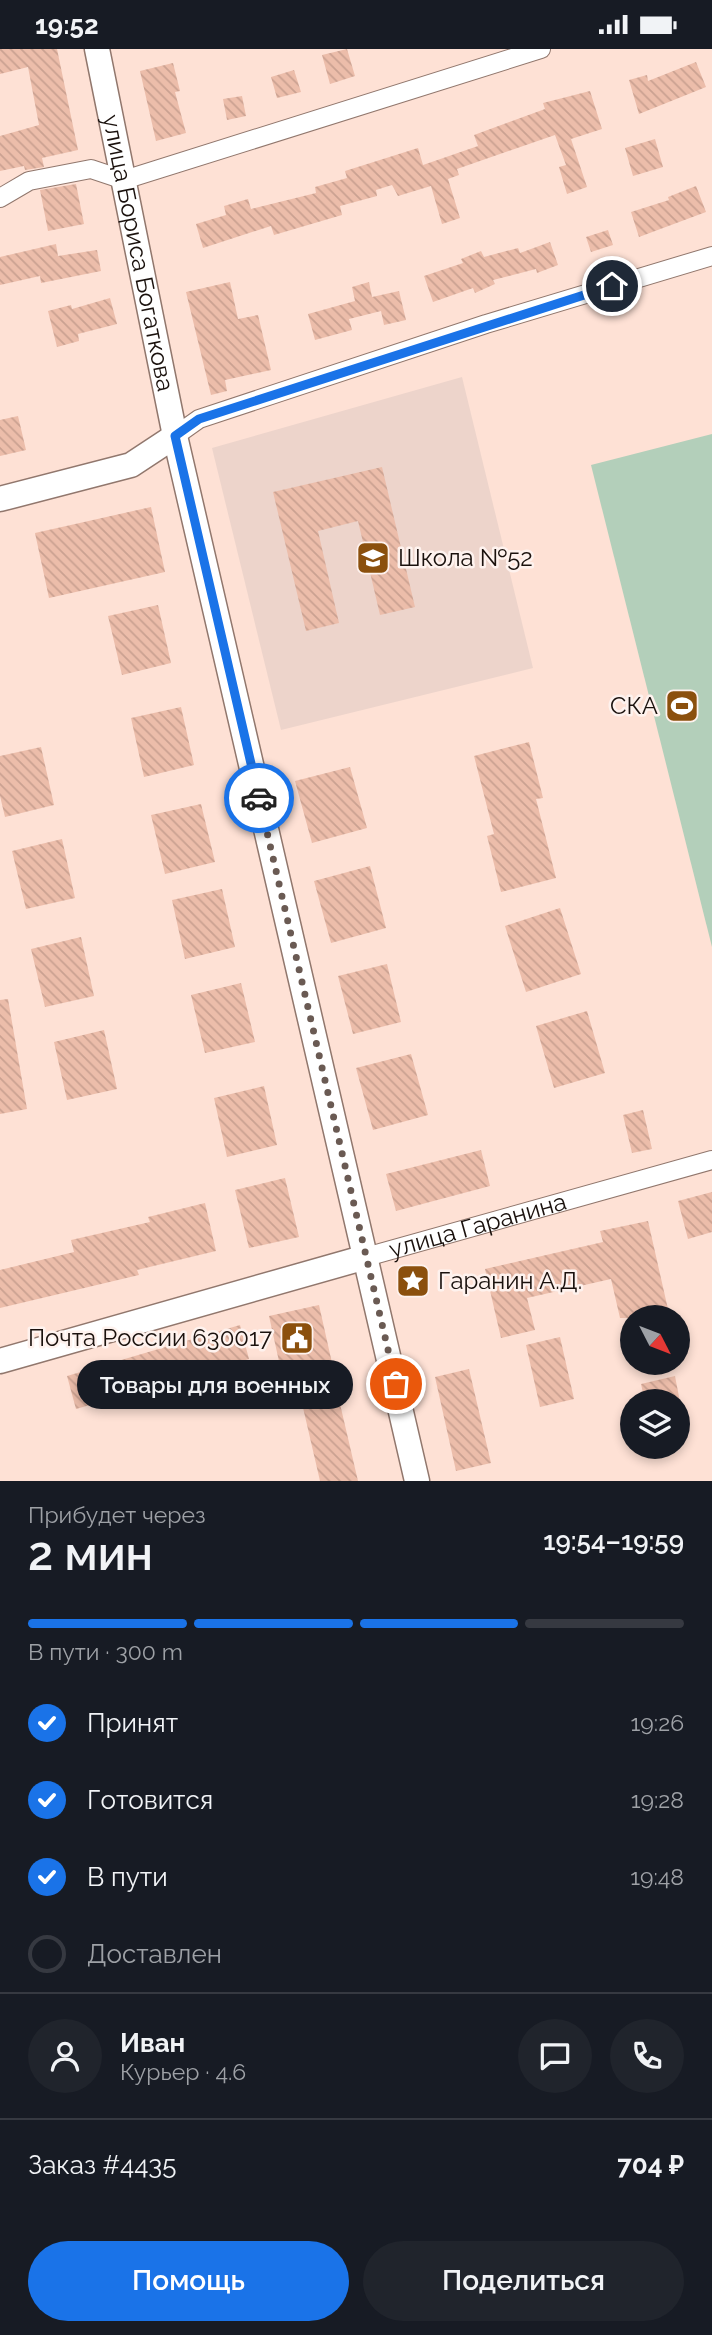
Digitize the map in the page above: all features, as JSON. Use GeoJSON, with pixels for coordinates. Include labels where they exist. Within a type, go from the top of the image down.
{"type":"FeatureCollection","features":[{"type":"Feature","properties":{"kind":"main road","name":"улица Бориса Богаткова"},"geometry":{"type":"LineString","coordinates":[[97,49],[175,436],[417,1481]]}},
{"type":"Feature","properties":{"kind":"main road"},"geometry":{"type":"LineString","coordinates":[[0,499],[131,465],[175,436]]}},
{"type":"Feature","properties":{"kind":"main road","name":"улица Гаранина"},"geometry":{"type":"LineString","coordinates":[[0,1361],[366,1257]]}},
{"type":"Feature","properties":{"kind":"street"},"geometry":{"type":"LineString","coordinates":[[0,198],[29,181],[91,169],[124,180],[541,49]]}},
{"type":"Feature","properties":{"kind":"street"},"geometry":{"type":"LineString","coordinates":[[175,436],[199,419],[486,324],[712,256]]}},
{"type":"Feature","properties":{"kind":"street","name":"улица Гаранина"},"geometry":{"type":"LineString","coordinates":[[366,1257],[712,1160]]}},
{"type":"Feature","properties":{"kind":"shaded area","name":"Школа №52"},"geometry":{"type":"Polygon","coordinates":[[[462,377],[533,668],[281,730],[212,448],[462,377]]]}},
{"type":"Feature","properties":{"kind":"green space","name":"СКА"},"geometry":{"type":"Polygon","coordinates":[[[712,434],[712,947],[591,465],[712,434]]]}},
{"type":"Feature","properties":{"kind":"building"},"geometry":{"type":"Polygon","coordinates":[[[0,49],[57,49],[78,150],[42,158],[44,167],[25,170],[24,166],[0,171],[0,136],[39,125],[28,67],[0,74],[0,49]]]}},
{"type":"Feature","properties":{"kind":"building"},"geometry":{"type":"Polygon","coordinates":[[[347,49],[355,76],[330,84],[322,55],[347,49]]]}},
{"type":"Feature","properties":{"kind":"building"},"geometry":{"type":"Polygon","coordinates":[[[696,62],[706,87],[639,114],[629,80],[647,75],[648,81],[696,62]]]}},
{"type":"Feature","properties":{"kind":"building"},"geometry":{"type":"Polygon","coordinates":[[[173,63],[180,91],[175,92],[186,133],[156,141],[140,71],[173,63]]]}},
{"type":"Feature","properties":{"kind":"building"},"geometry":{"type":"Polygon","coordinates":[[[294,70],[301,92],[277,98],[271,77],[294,70]]]}},
{"type":"Feature","properties":{"kind":"building"},"geometry":{"type":"Polygon","coordinates":[[[590,91],[602,129],[571,139],[587,187],[567,194],[559,167],[566,165],[555,135],[457,169],[459,175],[448,179],[460,218],[442,224],[431,186],[398,196],[392,185],[376,190],[377,196],[340,206],[342,215],[274,235],[271,226],[203,248],[196,224],[226,215],[224,206],[248,199],[251,209],[316,193],[315,187],[347,178],[345,171],[418,148],[423,165],[478,146],[474,135],[545,109],[543,103],[590,91]]]}},
{"type":"Feature","properties":{"kind":"building"},"geometry":{"type":"Polygon","coordinates":[[[242,96],[246,116],[227,120],[223,99],[242,96]]]}},
{"type":"Feature","properties":{"kind":"building"},"geometry":{"type":"Polygon","coordinates":[[[655,139],[663,167],[633,176],[625,148],[655,139]]]}},
{"type":"Feature","properties":{"kind":"building"},"geometry":{"type":"Polygon","coordinates":[[[76,184],[84,224],[48,231],[40,190],[76,184]]]}},
{"type":"Feature","properties":{"kind":"building"},"geometry":{"type":"Polygon","coordinates":[[[696,186],[706,212],[639,237],[631,212],[669,200],[668,197],[696,186]]]}},
{"type":"Feature","properties":{"kind":"building"},"geometry":{"type":"Polygon","coordinates":[[[608,230],[613,245],[591,252],[586,237],[608,230]]]}},
{"type":"Feature","properties":{"kind":"building"},"geometry":{"type":"Polygon","coordinates":[[[550,242],[558,265],[537,273],[536,269],[493,280],[495,284],[475,293],[473,288],[433,302],[424,276],[463,263],[461,259],[481,251],[484,257],[518,248],[520,253],[550,242]]]}},
{"type":"Feature","properties":{"kind":"building"},"geometry":{"type":"Polygon","coordinates":[[[56,244],[58,256],[97,250],[101,271],[41,283],[40,276],[0,285],[0,257],[56,244]]]}},
{"type":"Feature","properties":{"kind":"building"},"geometry":{"type":"Polygon","coordinates":[[[230,282],[238,319],[258,315],[271,370],[225,380],[227,391],[211,395],[186,292],[230,282]]]}},
{"type":"Feature","properties":{"kind":"building"},"geometry":{"type":"Polygon","coordinates":[[[369,282],[372,297],[399,291],[406,320],[384,325],[381,311],[349,319],[352,330],[315,340],[308,314],[355,301],[352,287],[369,282]]]}},
{"type":"Feature","properties":{"kind":"building"},"geometry":{"type":"Polygon","coordinates":[[[110,298],[117,324],[78,334],[79,341],[57,347],[48,311],[71,305],[72,309],[110,298]]]}},
{"type":"Feature","properties":{"kind":"building"},"geometry":{"type":"Polygon","coordinates":[[[18,416],[26,450],[0,456],[0,420],[18,416]]]}},
{"type":"Feature","properties":{"kind":"building"},"geometry":{"type":"Polygon","coordinates":[[[382,467],[415,607],[380,615],[358,521],[318,531],[339,623],[306,631],[273,492],[382,467]]]}},
{"type":"Feature","properties":{"kind":"building"},"geometry":{"type":"Polygon","coordinates":[[[151,507],[165,572],[49,598],[35,533],[151,507]]]}},
{"type":"Feature","properties":{"kind":"building"},"geometry":{"type":"Polygon","coordinates":[[[158,605],[171,663],[122,675],[108,616],[158,605]]]}},
{"type":"Feature","properties":{"kind":"building"},"geometry":{"type":"Polygon","coordinates":[[[181,707],[194,765],[144,777],[131,718],[181,707]]]}},
{"type":"Feature","properties":{"kind":"building"},"geometry":{"type":"Polygon","coordinates":[[[529,742],[543,798],[536,799],[556,878],[501,892],[487,836],[494,834],[474,756],[529,742]]]}},
{"type":"Feature","properties":{"kind":"building"},"geometry":{"type":"Polygon","coordinates":[[[41,747],[54,805],[5,817],[0,796],[0,756],[41,747]]]}},
{"type":"Feature","properties":{"kind":"building"},"geometry":{"type":"Polygon","coordinates":[[[350,767],[367,828],[312,843],[295,781],[350,767]]]}},
{"type":"Feature","properties":{"kind":"building"},"geometry":{"type":"Polygon","coordinates":[[[201,804],[215,862],[165,874],[151,815],[201,804]]]}},
{"type":"Feature","properties":{"kind":"building"},"geometry":{"type":"Polygon","coordinates":[[[62,839],[75,898],[26,909],[12,851],[62,839]]]}},
{"type":"Feature","properties":{"kind":"building"},"geometry":{"type":"Polygon","coordinates":[[[370,866],[386,928],[331,943],[314,881],[370,866]]]}},
{"type":"Feature","properties":{"kind":"building"},"geometry":{"type":"Polygon","coordinates":[[[222,889],[235,947],[185,959],[172,900],[222,889]]]}},
{"type":"Feature","properties":{"kind":"building"},"geometry":{"type":"Polygon","coordinates":[[[560,908],[581,974],[526,992],[505,926],[560,908]]]}},
{"type":"Feature","properties":{"kind":"building"},"geometry":{"type":"Polygon","coordinates":[[[81,937],[94,996],[45,1007],[31,949],[81,937]]]}},
{"type":"Feature","properties":{"kind":"building"},"geometry":{"type":"Polygon","coordinates":[[[387,964],[401,1022],[353,1034],[338,976],[387,964]]]}},
{"type":"Feature","properties":{"kind":"building"},"geometry":{"type":"Polygon","coordinates":[[[241,983],[255,1042],[205,1053],[191,995],[241,983]]]}},
{"type":"Feature","properties":{"kind":"building"},"geometry":{"type":"Polygon","coordinates":[[[8,999],[27,1109],[0,1114],[0,1000],[8,999]]]}},
{"type":"Feature","properties":{"kind":"building"},"geometry":{"type":"Polygon","coordinates":[[[587,1011],[605,1073],[554,1088],[536,1026],[587,1011]]]}},
{"type":"Feature","properties":{"kind":"building"},"geometry":{"type":"Polygon","coordinates":[[[104,1030],[117,1089],[67,1100],[54,1042],[104,1030]]]}},
{"type":"Feature","properties":{"kind":"building"},"geometry":{"type":"Polygon","coordinates":[[[411,1054],[428,1115],[373,1130],[356,1068],[411,1054]]]}},
{"type":"Feature","properties":{"kind":"building"},"geometry":{"type":"Polygon","coordinates":[[[264,1086],[277,1145],[227,1157],[214,1098],[264,1086]]]}},
{"type":"Feature","properties":{"kind":"building"},"geometry":{"type":"Polygon","coordinates":[[[643,1110],[652,1149],[632,1153],[623,1115],[643,1110]]]}},
{"type":"Feature","properties":{"kind":"building"},"geometry":{"type":"Polygon","coordinates":[[[481,1150],[490,1186],[396,1211],[386,1174],[481,1150]]]}},
{"type":"Feature","properties":{"kind":"building"},"geometry":{"type":"Polygon","coordinates":[[[285,1178],[299,1237],[249,1248],[235,1190],[285,1178]]]}},
{"type":"Feature","properties":{"kind":"building"},"geometry":{"type":"Polygon","coordinates":[[[712,1192],[712,1232],[688,1239],[678,1201],[712,1192]]]}},
{"type":"Feature","properties":{"kind":"building"},"geometry":{"type":"Polygon","coordinates":[[[205,1203],[216,1251],[137,1270],[139,1275],[0,1308],[0,1270],[74,1252],[71,1240],[150,1222],[148,1217],[205,1203]]]}},
{"type":"Feature","properties":{"kind":"building"},"geometry":{"type":"Polygon","coordinates":[[[648,1221],[667,1305],[620,1305],[620,1318],[611,1279],[527,1298],[535,1330],[501,1338],[485,1269],[603,1242],[600,1231],[648,1221]]]}},
{"type":"Feature","properties":{"kind":"building"},"geometry":{"type":"Polygon","coordinates":[[[319,1305],[332,1363],[282,1375],[269,1316],[319,1305]]]}},
{"type":"Feature","properties":{"kind":"building"},"geometry":{"type":"Polygon","coordinates":[[[240,1325],[249,1359],[76,1409],[67,1376],[240,1325]]]}},
{"type":"Feature","properties":{"kind":"building"},"geometry":{"type":"Polygon","coordinates":[[[560,1337],[574,1399],[540,1407],[526,1345],[560,1337]]]}},
{"type":"Feature","properties":{"kind":"building"},"geometry":{"type":"Polygon","coordinates":[[[469,1369],[491,1463],[456,1471],[435,1377],[469,1369]]]}},
{"type":"Feature","properties":{"kind":"building"},"geometry":{"type":"Polygon","coordinates":[[[675,1376],[678,1389],[642,1389],[641,1384],[675,1376]]]}},
{"type":"Feature","properties":{"kind":"building"},"geometry":{"type":"Polygon","coordinates":[[[337,1391],[358,1481],[320,1481],[301,1399],[337,1391]]]}},
{"type":"Feature","properties":{"kind":"way so far"},"geometry":{"type":"LineString","coordinates":[[259,798],[396,1384]]}},
{"type":"Feature","properties":{"kind":"place","name":"Школа №52"},"geometry":{"type":"Point","coordinates":[373,558]}},
{"type":"Feature","properties":{"kind":"place","name":"СКА"},"geometry":{"type":"Point","coordinates":[682,706]}},
{"type":"Feature","properties":{"kind":"place","name":"Гаранин А.Д."},"geometry":{"type":"Point","coordinates":[413,1281]}},
{"type":"Feature","properties":{"kind":"place","name":"Почта России 630017"},"geometry":{"type":"Point","coordinates":[297,1338]}},
{"type":"Feature","properties":{"kind":"place","name":"Товары для военных"},"geometry":{"type":"Point","coordinates":[396,1384]}},
{"type":"Feature","properties":{"kind":"route"},"geometry":{"type":"LineString","coordinates":[[259,798],[175,436],[199,419],[486,324],[612,286]]}}]}
